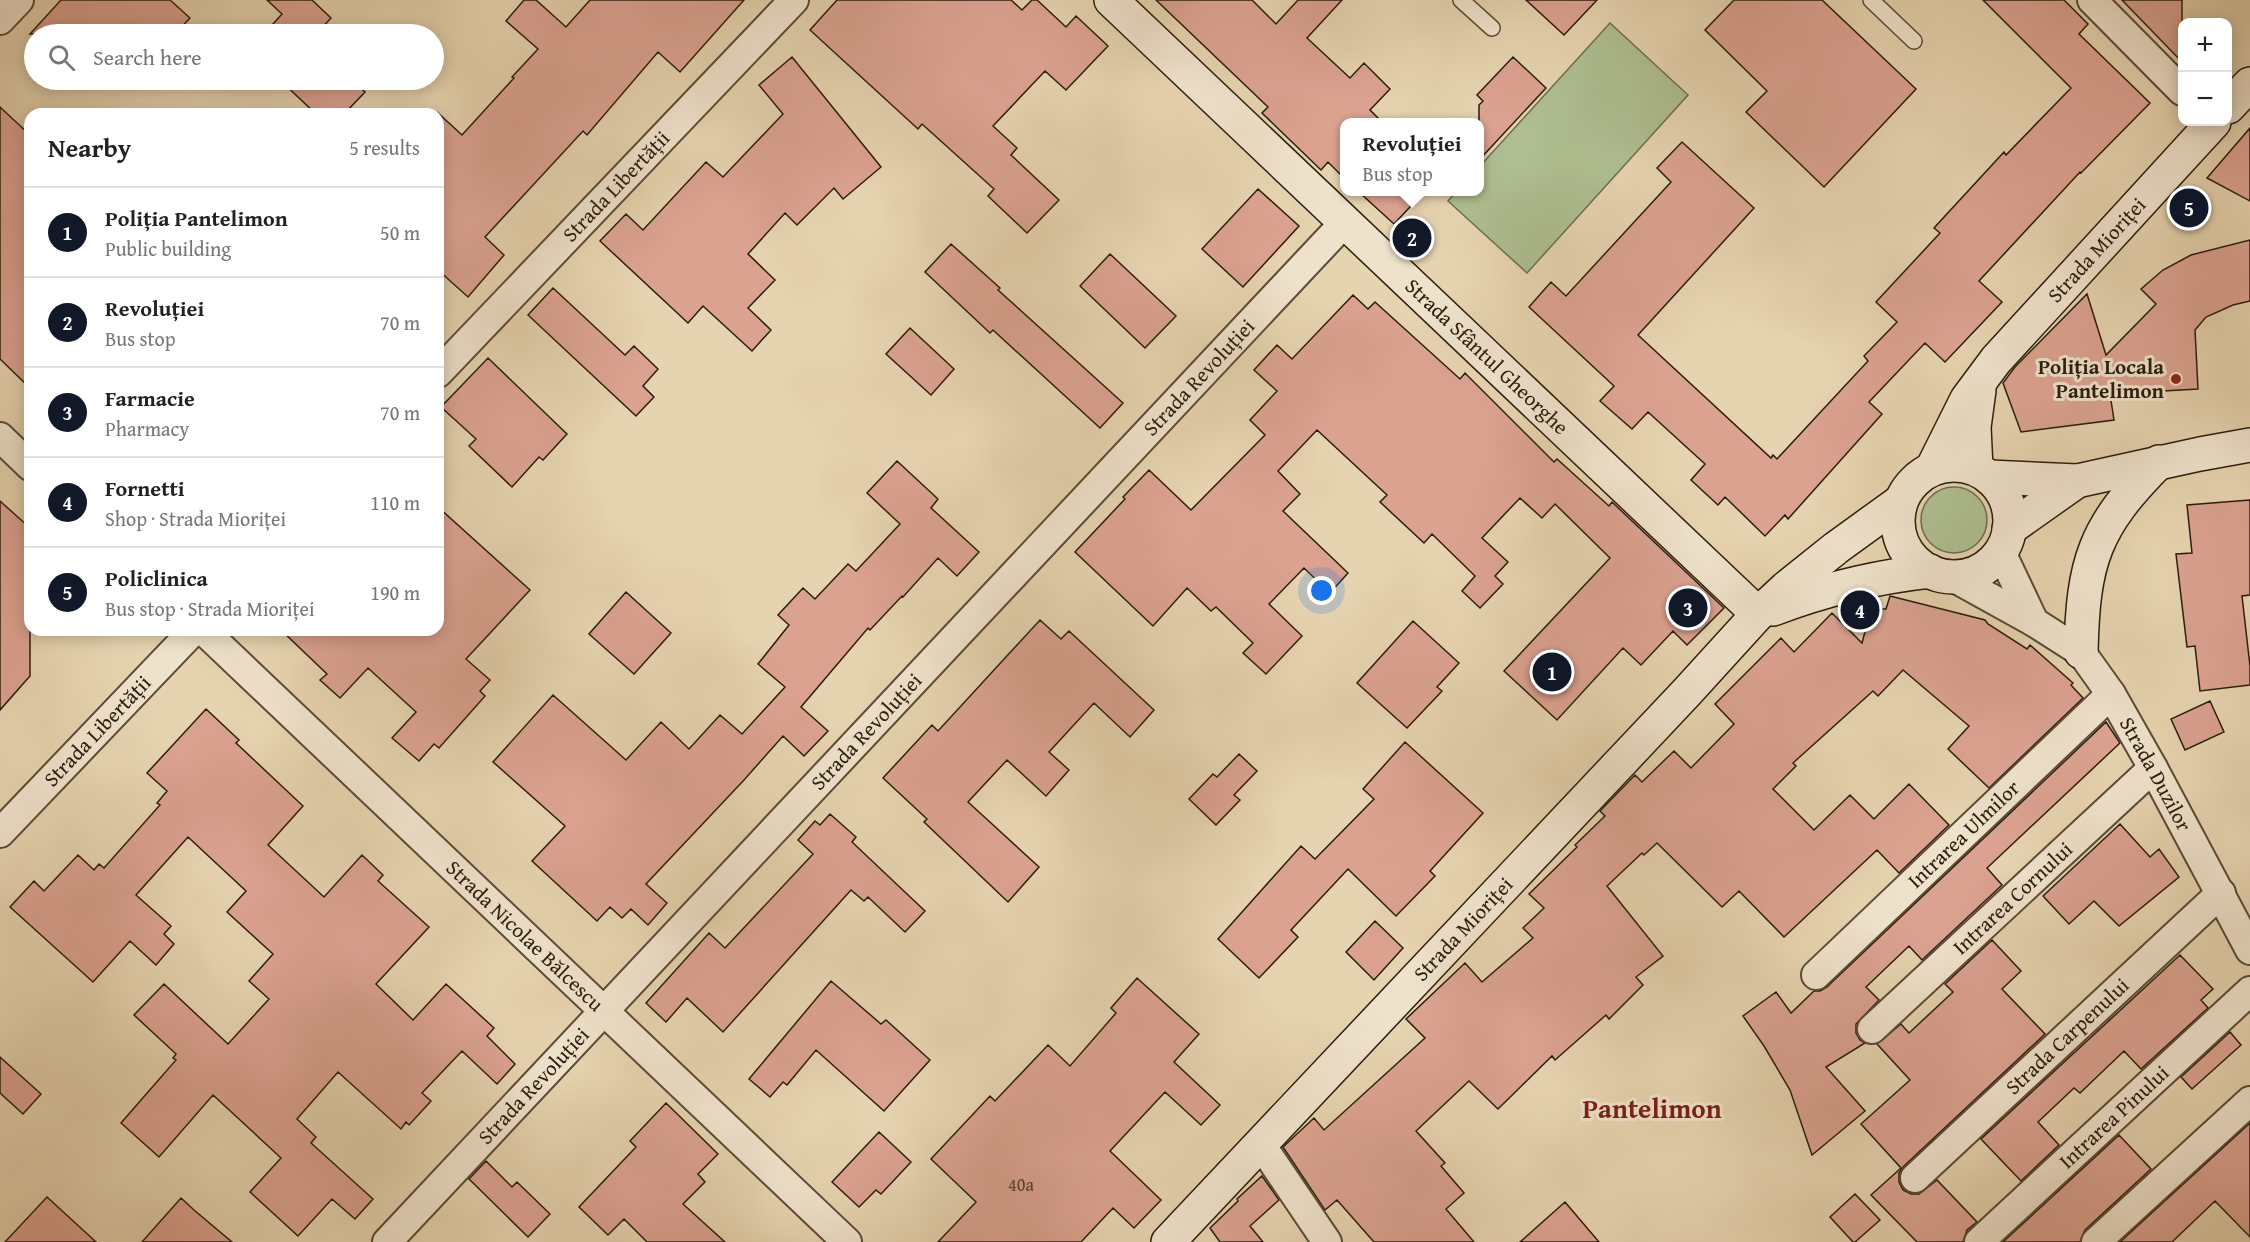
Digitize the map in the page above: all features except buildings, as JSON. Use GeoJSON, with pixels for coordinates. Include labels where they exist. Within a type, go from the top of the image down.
{"type":"FeatureCollection","features":[{"type":"Feature","properties":{"kind":"street"},"geometry":{"type":"LineString","coordinates":[[0,20],[19,0]]}},
{"type":"Feature","properties":{"kind":"street","name":"Strada Libertății"},"geometry":{"type":"LineString","coordinates":[[444,368],[794,0]]}},
{"type":"Feature","properties":{"kind":"street","name":"Strada Sfântul Gheorghe"},"geometry":{"type":"LineString","coordinates":[[1111,0],[1758,615]]}},
{"type":"Feature","properties":{"kind":"street"},"geometry":{"type":"LineString","coordinates":[[2092,0],[2178,87]]}},
{"type":"Feature","properties":{"kind":"street","name":"Strada Mioriței"},"geometry":{"type":"LineString","coordinates":[[2232,103],[2250,84]]}},
{"type":"Feature","properties":{"kind":"street","name":"Strada Mioriței"},"geometry":{"type":"LineString","coordinates":[[1932,469],[1955,420],[1980,379],[2210,126]]}},
{"type":"Feature","properties":{"kind":"street","name":"Strada Revoluției"},"geometry":{"type":"LineString","coordinates":[[387,1242],[1345,222]]}},
{"type":"Feature","properties":{"kind":"street"},"geometry":{"type":"LineString","coordinates":[[1980,379],[1974,427],[1983,473],[1999,488],[2006,500],[2009,515],[2005,540],[2034,622]]}},
{"type":"Feature","properties":{"kind":"street"},"geometry":{"type":"LineString","coordinates":[[0,437],[24,460]]}},
{"type":"Feature","properties":{"kind":"street"},"geometry":{"type":"LineString","coordinates":[[2077,481],[2005,540],[1991,562],[1965,575],[1940,574],[1917,562],[1906,549],[1899,533],[1898,516],[1901,501],[1908,487],[1932,469],[1946,465],[1961,465],[1983,473],[2077,481],[2159,462],[2250,445]]}},
{"type":"Feature","properties":{"kind":"street"},"geometry":{"type":"LineString","coordinates":[[2081,651],[2085,588],[2093,552],[2120,504],[2159,462]]}},
{"type":"Feature","properties":{"kind":"street","name":"Strada Mioriței"},"geometry":{"type":"LineString","coordinates":[[1168,1242],[1758,615],[1812,566],[1901,501]]}},
{"type":"Feature","properties":{"kind":"street","name":"Strada Mioriței"},"geometry":{"type":"LineString","coordinates":[[1758,615],[1850,584],[1892,576],[1940,574]]}},
{"type":"Feature","properties":{"kind":"street","name":"Strada Duzilor"},"geometry":{"type":"LineString","coordinates":[[1940,574],[2034,622],[2081,651],[2111,694],[2153,768],[2250,950]]}},
{"type":"Feature","properties":{"kind":"street","name":"Strada Libertății"},"geometry":{"type":"LineString","coordinates":[[0,833],[188,636]]}},
{"type":"Feature","properties":{"kind":"street","name":"Strada Nicolae Bălcescu"},"geometry":{"type":"LineString","coordinates":[[209,636],[847,1242]]}},
{"type":"Feature","properties":{"kind":"street","name":"Intrarea Ulmilor"},"geometry":{"type":"LineString","coordinates":[[1816,975],[2111,694]]}},
{"type":"Feature","properties":{"kind":"street","name":"Intrarea Cornului"},"geometry":{"type":"LineString","coordinates":[[1872,1029],[2153,768]]}},
{"type":"Feature","properties":{"kind":"street","name":"Strada Carpenului"},"geometry":{"type":"LineString","coordinates":[[1915,1178],[2221,893]]}},
{"type":"Feature","properties":{"kind":"street","name":"Intrarea Pinului"},"geometry":{"type":"LineString","coordinates":[[1979,1242],[2250,991]]}},
{"type":"Feature","properties":{"kind":"street"},"geometry":{"type":"LineString","coordinates":[[2096,1242],[2250,1101]]}},
{"type":"Feature","properties":{"kind":"street"},"geometry":{"type":"LineString","coordinates":[[1260,1143],[1327,1242]]}},
{"type":"Feature","properties":{"kind":"lane"},"geometry":{"type":"LineString","coordinates":[[1461,0],[1492,28]]}},
{"type":"Feature","properties":{"kind":"lane"},"geometry":{"type":"LineString","coordinates":[[1871,0],[1914,41]]}},
{"type":"Feature","properties":{"kind":"green space"},"geometry":{"type":"Polygon","coordinates":[[[1610,23],[1688,95],[1527,273],[1448,201],[1452,196],[1484,196],[1484,162],[1610,23]]]}},
{"type":"Feature","properties":{"kind":"green space"},"geometry":{"type":"Polygon","coordinates":[[[1954,487],[1967,490],[1977,497],[1984,507],[1987,520],[1984,533],[1977,543],[1967,550],[1954,553],[1941,550],[1931,543],[1924,533],[1921,520],[1924,507],[1931,497],[1941,490],[1954,487]]]}},
{"type":"Feature","properties":{"kind":"place","name":"Policlinica"},"geometry":{"type":"Point","coordinates":[2189,208]}},
{"type":"Feature","properties":{"kind":"place","name":"Revoluției"},"geometry":{"type":"Point","coordinates":[1412,238]}},
{"type":"Feature","properties":{"kind":"place","name":"Poliția Locala Pantelimon"},"geometry":{"type":"Point","coordinates":[2176,379]}},
{"type":"Feature","properties":{"kind":"place","name":"Farmacie"},"geometry":{"type":"Point","coordinates":[1688,608]}},
{"type":"Feature","properties":{"kind":"place","name":"Fornetti"},"geometry":{"type":"Point","coordinates":[1860,610]}},
{"type":"Feature","properties":{"kind":"place","name":"Poliția Pantelimon"},"geometry":{"type":"Point","coordinates":[1552,672]}},
{"type":"Feature","properties":{"kind":"district","name":"Pantelimon"},"geometry":{"type":"Point","coordinates":[1652,1109]}}]}
